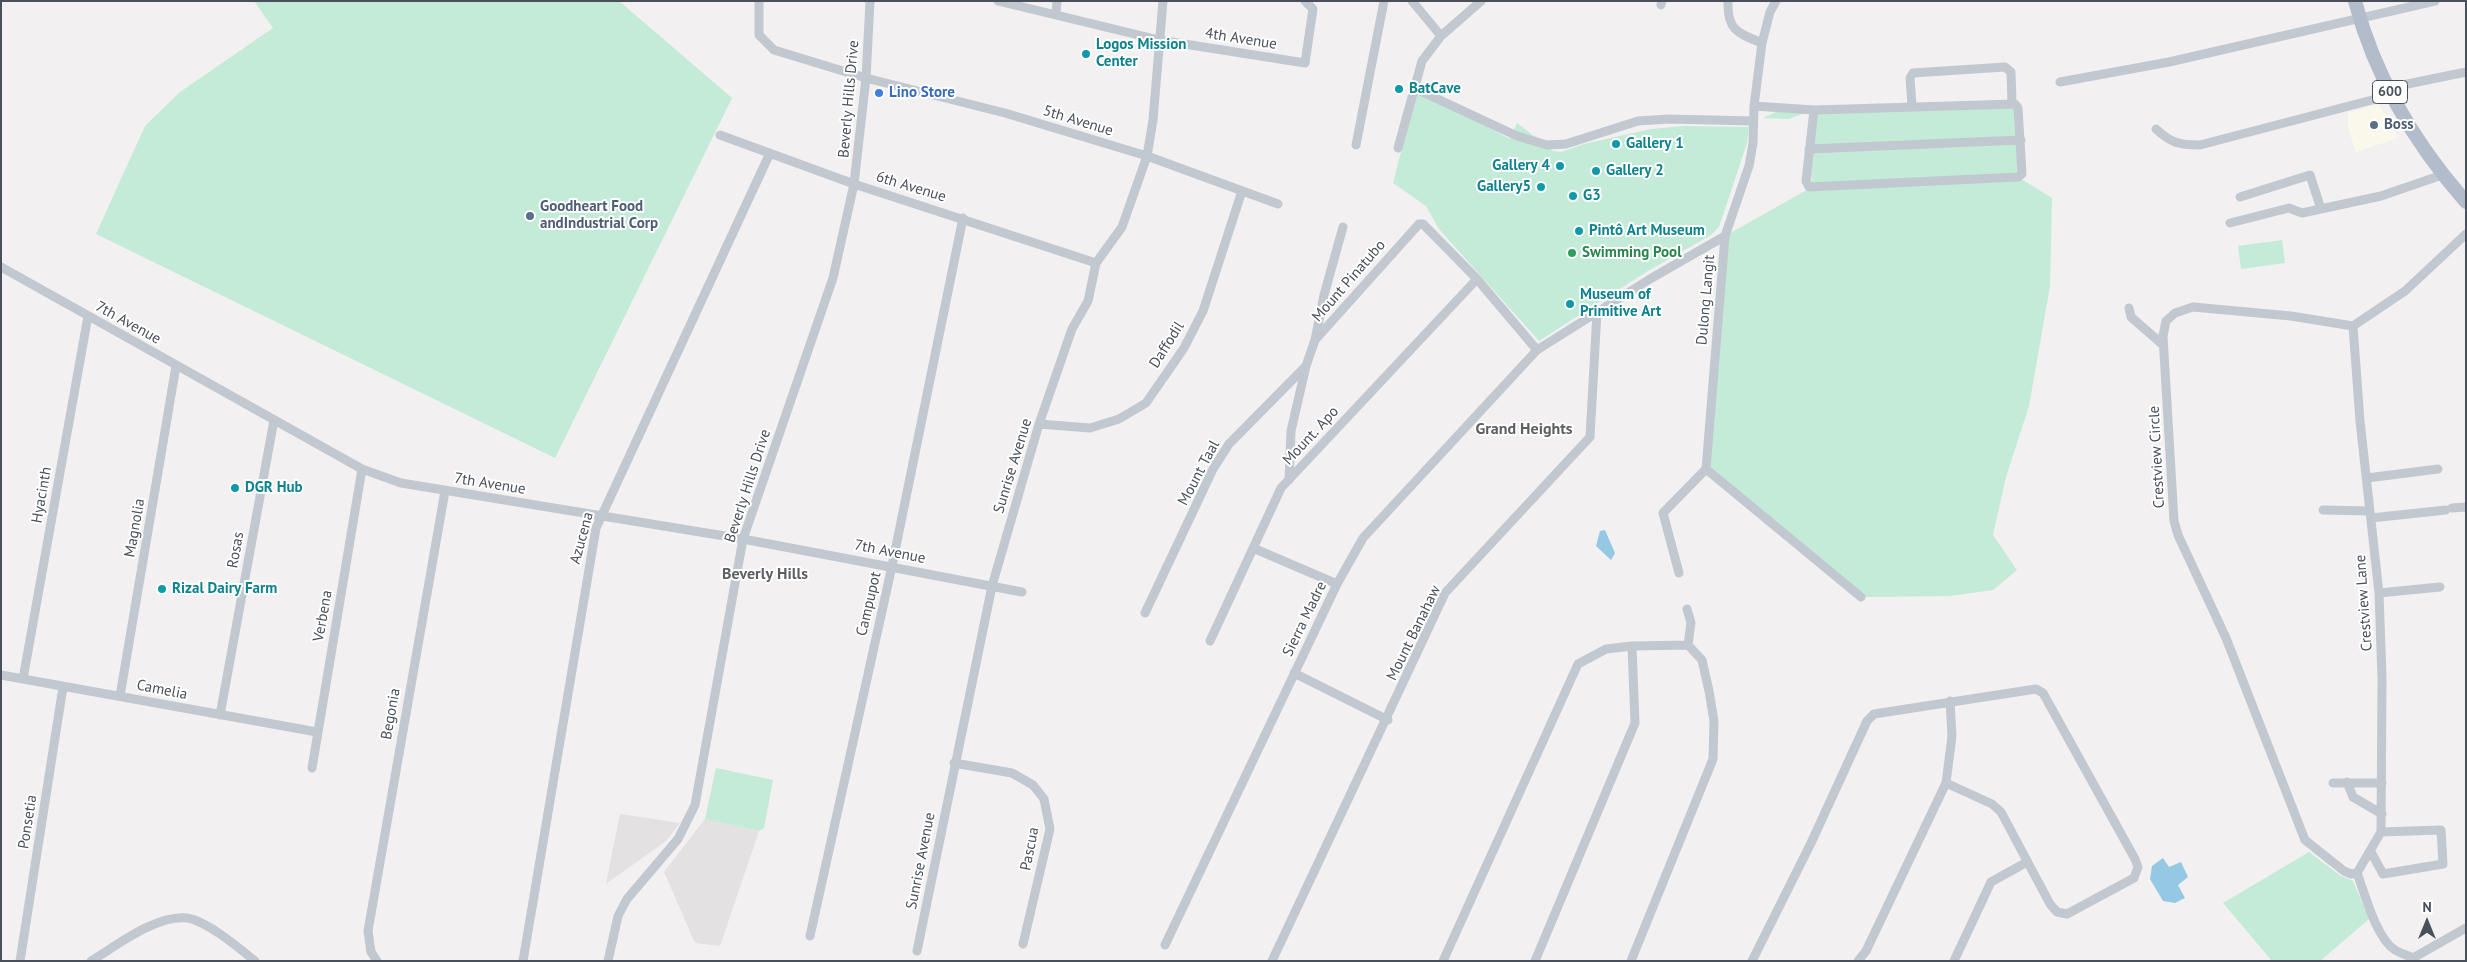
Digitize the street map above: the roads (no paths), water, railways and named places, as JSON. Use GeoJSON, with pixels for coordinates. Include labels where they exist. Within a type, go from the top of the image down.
{"type":"FeatureCollection","features":[{"type":"Feature","properties":{"kind":"main road","name":"600"},"geometry":{"type":"LineString","coordinates":[[2356,1],[2360,19],[2390,91],[2408,124],[2442,175],[2466,202]]}},
{"type":"Feature","properties":{"kind":"street","name":"5th Avenue"},"geometry":{"type":"LineString","coordinates":[[759,1],[759,35],[774,50],[866,78],[1005,113],[1147,156],[1278,204]]}},
{"type":"Feature","properties":{"kind":"street","name":"Beverly Hills Drive"},"geometry":{"type":"LineString","coordinates":[[608,961],[618,916],[627,899],[678,839],[695,805],[743,539],[833,278],[854,184],[866,78],[870,1]]}},
{"type":"Feature","properties":{"kind":"street","name":"4th Avenue"},"geometry":{"type":"LineString","coordinates":[[998,1],[1159,40],[1305,63],[1313,9],[1304,1]]}},
{"type":"Feature","properties":{"kind":"street"},"geometry":{"type":"LineString","coordinates":[[1056,14],[1058,1]]}},
{"type":"Feature","properties":{"kind":"street","name":"Sunrise Avenue"},"geometry":{"type":"LineString","coordinates":[[917,951],[954,763],[992,586],[1039,424],[1072,329],[1088,301],[1096,263],[1122,227],[1147,156],[1153,120],[1163,1]]}},
{"type":"Feature","properties":{"kind":"street"},"geometry":{"type":"LineString","coordinates":[[1356,145],[1384,1]]}},
{"type":"Feature","properties":{"kind":"street"},"geometry":{"type":"LineString","coordinates":[[1412,1],[1441,36]]}},
{"type":"Feature","properties":{"kind":"street"},"geometry":{"type":"LineString","coordinates":[[1728,1],[1729,21],[1734,29],[1742,35],[1762,43]]}},
{"type":"Feature","properties":{"kind":"street","name":"Dulong Langit"},"geometry":{"type":"LineString","coordinates":[[1706,469],[1725,236],[1749,166],[1753,143],[1754,106],[1762,43],[1770,12],[1776,1]]}},
{"type":"Feature","properties":{"kind":"street"},"geometry":{"type":"LineString","coordinates":[[2060,82],[2170,62],[2435,1]]}},
{"type":"Feature","properties":{"kind":"street"},"geometry":{"type":"LineString","coordinates":[[1398,148],[1422,61],[1441,36],[1476,3]]}},
{"type":"Feature","properties":{"kind":"street"},"geometry":{"type":"LineString","coordinates":[[1912,106],[1910,78],[1913,72],[2005,67],[2011,72],[2012,103]]}},
{"type":"Feature","properties":{"kind":"street"},"geometry":{"type":"LineString","coordinates":[[2156,129],[2168,140],[2183,145],[2200,145],[2390,91],[2466,72]]}},
{"type":"Feature","properties":{"kind":"street"},"geometry":{"type":"LineString","coordinates":[[1414,88],[1517,136],[1547,145],[1566,144],[1638,121],[1669,119],[1753,121]]}},
{"type":"Feature","properties":{"kind":"street"},"geometry":{"type":"LineString","coordinates":[[1754,106],[1814,110],[2012,103],[2018,108],[2023,171],[2018,177],[1812,187],[1806,181],[1814,110]]}},
{"type":"Feature","properties":{"kind":"street","name":"6th Avenue"},"geometry":{"type":"LineString","coordinates":[[720,135],[854,184],[963,218],[1096,263]]}},
{"type":"Feature","properties":{"kind":"street"},"geometry":{"type":"LineString","coordinates":[[1809,149],[2021,140]]}},
{"type":"Feature","properties":{"kind":"street","name":"Azucena"},"geometry":{"type":"LineString","coordinates":[[522,961],[591,544],[602,515],[770,153]]}},
{"type":"Feature","properties":{"kind":"street"},"geometry":{"type":"LineString","coordinates":[[2240,197],[2310,175],[2321,209]]}},
{"type":"Feature","properties":{"kind":"street"},"geometry":{"type":"LineString","coordinates":[[2230,223],[2290,208],[2302,213],[2381,196],[2442,175]]}},
{"type":"Feature","properties":{"kind":"street","name":"Daffodil"},"geometry":{"type":"LineString","coordinates":[[1039,424],[1090,428],[1120,419],[1146,403],[1184,348],[1203,311],[1242,191]]}},
{"type":"Feature","properties":{"kind":"street","name":"Campupot"},"geometry":{"type":"LineString","coordinates":[[810,936],[892,566],[963,218]]}},
{"type":"Feature","properties":{"kind":"street","name":"Mount Pinatubo"},"geometry":{"type":"LineString","coordinates":[[1289,480],[1291,431],[1306,366],[1315,340],[1415,227],[1423,224],[1477,279]]}},
{"type":"Feature","properties":{"kind":"street"},"geometry":{"type":"LineString","coordinates":[[1315,340],[1324,295],[1343,226]]}},
{"type":"Feature","properties":{"kind":"street"},"geometry":{"type":"LineString","coordinates":[[2353,326],[2405,291],[2466,234]]}},
{"type":"Feature","properties":{"kind":"street","name":"Sierra Madre"},"geometry":{"type":"LineString","coordinates":[[1165,945],[1337,584],[1363,538],[1537,350],[1725,236]]}},
{"type":"Feature","properties":{"kind":"street","name":"7th Avenue"},"geometry":{"type":"LineString","coordinates":[[1,268],[362,469],[401,483],[444,492],[602,515],[743,539],[1022,592]]}},
{"type":"Feature","properties":{"kind":"street"},"geometry":{"type":"LineString","coordinates":[[1477,279],[1537,350]]}},
{"type":"Feature","properties":{"kind":"street","name":"Mount. Apo"},"geometry":{"type":"LineString","coordinates":[[1210,641],[1282,488],[1477,279]]}},
{"type":"Feature","properties":{"kind":"street","name":"Crestview Circle"},"geometry":{"type":"LineString","coordinates":[[2353,326],[2291,316],[2193,307],[2175,313],[2166,322],[2162,344],[2174,521],[2178,535],[2226,638],[2266,747],[2305,840],[2344,871],[2351,874],[2357,873]]}},
{"type":"Feature","properties":{"kind":"street"},"geometry":{"type":"LineString","coordinates":[[2129,308],[2130,317],[2162,344]]}},
{"type":"Feature","properties":{"kind":"street","name":"Mount Banahaw"},"geometry":{"type":"LineString","coordinates":[[1272,961],[1388,720],[1445,593],[1590,437],[1597,312]]}},
{"type":"Feature","properties":{"kind":"street","name":"Hyacinth"},"geometry":{"type":"LineString","coordinates":[[23,679],[88,316]]}},
{"type":"Feature","properties":{"kind":"street","name":"Crestview Lane"},"geometry":{"type":"LineString","coordinates":[[2353,326],[2379,593],[2382,678],[2381,832],[2357,873]]}},
{"type":"Feature","properties":{"kind":"street","name":"Magnolia"},"geometry":{"type":"LineString","coordinates":[[120,696],[176,366]]}},
{"type":"Feature","properties":{"kind":"street","name":"Mount Taal"},"geometry":{"type":"LineString","coordinates":[[1145,613],[1213,469],[1229,444],[1306,366]]}},
{"type":"Feature","properties":{"kind":"street","name":"Rosas"},"geometry":{"type":"LineString","coordinates":[[220,715],[274,420]]}},
{"type":"Feature","properties":{"kind":"street","name":"Verbena"},"geometry":{"type":"LineString","coordinates":[[312,768],[362,469]]}},
{"type":"Feature","properties":{"kind":"street"},"geometry":{"type":"LineString","coordinates":[[1679,572],[1663,513],[1706,469],[1861,597]]}},
{"type":"Feature","properties":{"kind":"street"},"geometry":{"type":"LineString","coordinates":[[2367,478],[2438,469]]}},
{"type":"Feature","properties":{"kind":"street","name":"Begonia"},"geometry":{"type":"LineString","coordinates":[[377,961],[369,942],[368,931],[444,492]]}},
{"type":"Feature","properties":{"kind":"street"},"geometry":{"type":"LineString","coordinates":[[2323,510],[2370,514],[2449,509],[2466,506]]}},
{"type":"Feature","properties":{"kind":"street"},"geometry":{"type":"LineString","coordinates":[[1253,548],[1337,584]]}},
{"type":"Feature","properties":{"kind":"street"},"geometry":{"type":"LineString","coordinates":[[2379,593],[2440,587]]}},
{"type":"Feature","properties":{"kind":"street"},"geometry":{"type":"LineString","coordinates":[[1687,609],[1691,623],[1688,645]]}},
{"type":"Feature","properties":{"kind":"street"},"geometry":{"type":"LineString","coordinates":[[1443,961],[1578,664],[1606,649],[1632,646],[1688,645],[1702,660],[1709,691],[1714,721],[1713,759],[1631,961]]}},
{"type":"Feature","properties":{"kind":"street"},"geometry":{"type":"LineString","coordinates":[[1535,961],[1635,723],[1632,646]]}},
{"type":"Feature","properties":{"kind":"street"},"geometry":{"type":"LineString","coordinates":[[1294,673],[1388,720]]}},
{"type":"Feature","properties":{"kind":"street","name":"Camelia"},"geometry":{"type":"LineString","coordinates":[[1,675],[317,732]]}},
{"type":"Feature","properties":{"kind":"street","name":"Ponsetia"},"geometry":{"type":"LineString","coordinates":[[20,961],[63,687]]}},
{"type":"Feature","properties":{"kind":"street"},"geometry":{"type":"LineString","coordinates":[[1752,961],[1811,843],[1867,721],[1874,714],[2036,689],[2043,693],[2138,868],[2134,878],[2067,914],[2057,912],[2050,904],[2001,812],[1992,804],[1946,782]]}},
{"type":"Feature","properties":{"kind":"street"},"geometry":{"type":"LineString","coordinates":[[1858,961],[1866,951],[1946,782],[1952,736],[1950,701]]}},
{"type":"Feature","properties":{"kind":"street","name":"Pascua"},"geometry":{"type":"LineString","coordinates":[[954,763],[1012,773],[1033,785],[1044,799],[1050,829],[1023,944]]}},
{"type":"Feature","properties":{"kind":"street"},"geometry":{"type":"LineString","coordinates":[[2333,782],[2382,783]]}},
{"type":"Feature","properties":{"kind":"street"},"geometry":{"type":"LineString","coordinates":[[2348,782],[2353,797],[2382,814]]}},
{"type":"Feature","properties":{"kind":"street"},"geometry":{"type":"LineString","coordinates":[[2370,852],[2383,874],[2443,864],[2441,830],[2381,832]]}},
{"type":"Feature","properties":{"kind":"street"},"geometry":{"type":"LineString","coordinates":[[1954,961],[1991,882],[2027,862]]}},
{"type":"Feature","properties":{"kind":"street"},"geometry":{"type":"LineString","coordinates":[[2357,873],[2377,926],[2388,944],[2395,950],[2413,958],[2466,928]]}},
{"type":"Feature","properties":{"kind":"street"},"geometry":{"type":"LineString","coordinates":[[91,961],[165,920],[188,918],[208,927],[255,961]]}},
{"type":"Feature","properties":{"kind":"water"},"geometry":{"type":"Polygon","coordinates":[[[1605,530],[1615,553],[1611,560],[1596,546],[1600,531],[1605,530]]]}},
{"type":"Feature","properties":{"kind":"water"},"geometry":{"type":"Polygon","coordinates":[[[2163,858],[2169,867],[2181,862],[2188,877],[2178,885],[2185,898],[2175,903],[2163,901],[2150,879],[2152,866],[2163,858]]]}},
{"type":"Feature","properties":{"kind":"place","name":"Logos Mission Center"},"geometry":{"type":"Point","coordinates":[1086,54]}},
{"type":"Feature","properties":{"kind":"place","name":"BatCave"},"geometry":{"type":"Point","coordinates":[1399,89]}},
{"type":"Feature","properties":{"kind":"place","name":"Lino Store"},"geometry":{"type":"Point","coordinates":[879,93]}},
{"type":"Feature","properties":{"kind":"place","name":"Boss"},"geometry":{"type":"Point","coordinates":[2374,125]}},
{"type":"Feature","properties":{"kind":"place","name":"Gallery 1"},"geometry":{"type":"Point","coordinates":[1616,144]}},
{"type":"Feature","properties":{"kind":"place","name":"Gallery 4"},"geometry":{"type":"Point","coordinates":[1560,166]}},
{"type":"Feature","properties":{"kind":"place","name":"Gallery 2"},"geometry":{"type":"Point","coordinates":[1596,171]}},
{"type":"Feature","properties":{"kind":"place","name":"Gallery5"},"geometry":{"type":"Point","coordinates":[1541,187]}},
{"type":"Feature","properties":{"kind":"place","name":"G3"},"geometry":{"type":"Point","coordinates":[1573,196]}},
{"type":"Feature","properties":{"kind":"place","name":"Goodheart Food andIndustrial Corp"},"geometry":{"type":"Point","coordinates":[530,216]}},
{"type":"Feature","properties":{"kind":"place","name":"Pintô Art Museum"},"geometry":{"type":"Point","coordinates":[1579,231]}},
{"type":"Feature","properties":{"kind":"place","name":"Swimming Pool"},"geometry":{"type":"Point","coordinates":[1572,253]}},
{"type":"Feature","properties":{"kind":"place","name":"Museum of Primitive Art"},"geometry":{"type":"Point","coordinates":[1570,304]}},
{"type":"Feature","properties":{"kind":"place","name":"DGR Hub"},"geometry":{"type":"Point","coordinates":[235,488]}},
{"type":"Feature","properties":{"kind":"place","name":"Rizal Dairy Farm"},"geometry":{"type":"Point","coordinates":[162,589]}},
{"type":"Feature","properties":{"kind":"district","name":"Grand Heights"},"geometry":{"type":"Point","coordinates":[1524,429]}},
{"type":"Feature","properties":{"kind":"district","name":"Beverly Hills"},"geometry":{"type":"Point","coordinates":[765,574]}}]}
